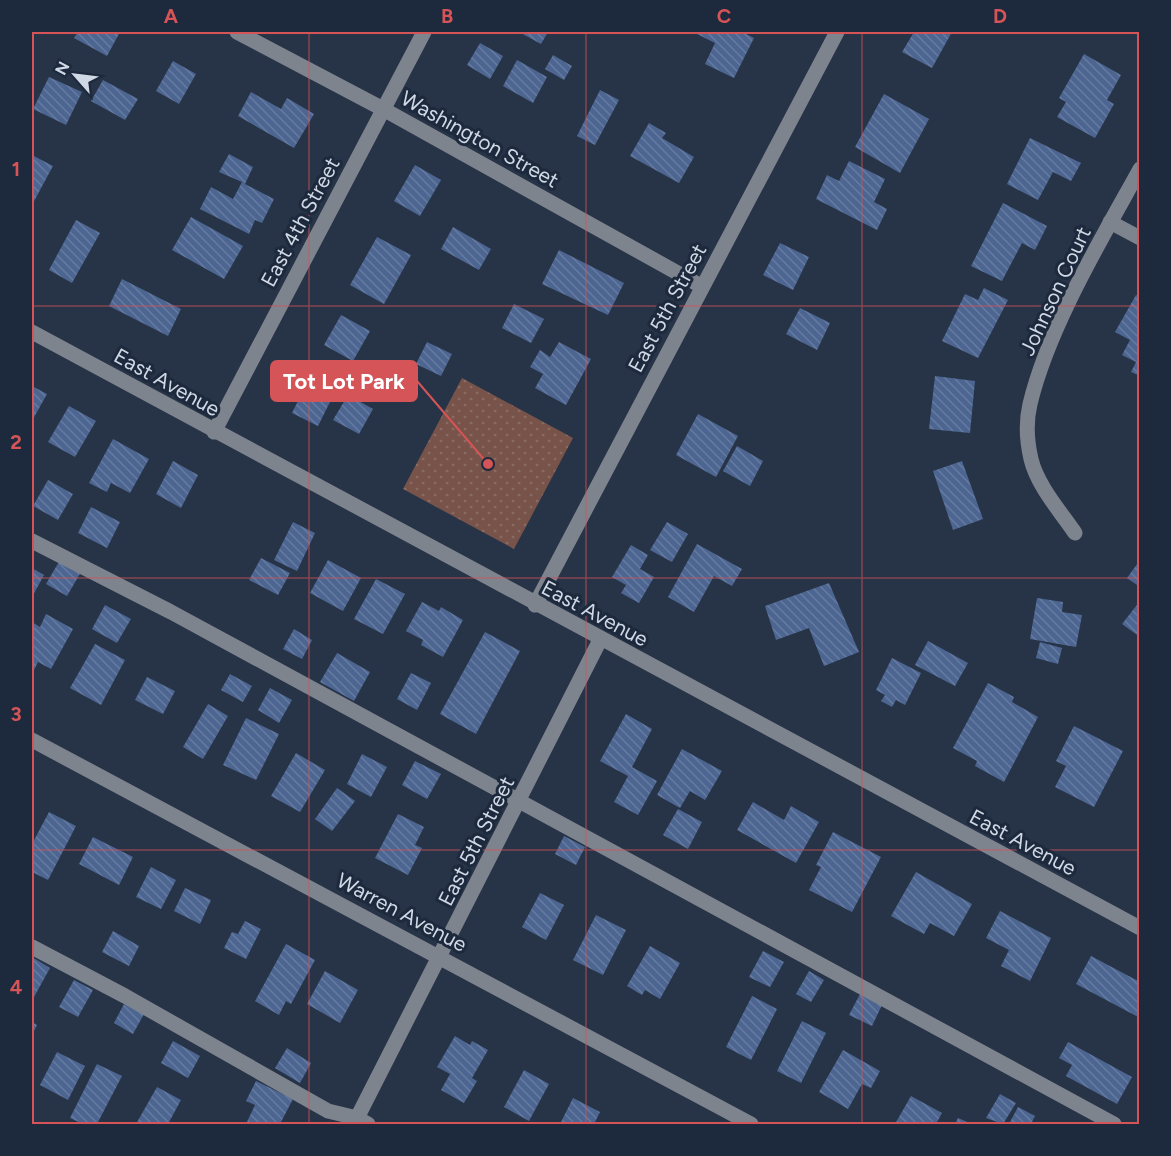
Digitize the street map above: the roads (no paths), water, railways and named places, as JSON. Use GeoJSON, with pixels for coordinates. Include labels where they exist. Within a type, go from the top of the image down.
{"type":"FeatureCollection","features":[{"type":"Feature","properties":{"kind":"street","name":"Washington Street"},"geometry":{"type":"LineString","coordinates":[[237,32],[383,109],[701,286]]}},
{"type":"Feature","properties":{"kind":"street","name":"East 4th Street"},"geometry":{"type":"LineString","coordinates":[[214,432],[424,32]]}},
{"type":"Feature","properties":{"kind":"street","name":"East 5th Street"},"geometry":{"type":"LineString","coordinates":[[535,604],[837,32]]}},
{"type":"Feature","properties":{"kind":"street","name":"Johnson Court"},"geometry":{"type":"LineString","coordinates":[[1075,533],[1043,484],[1031,460],[1029,405],[1053,337],[1110,222],[1140,169]]}},
{"type":"Feature","properties":{"kind":"street"},"geometry":{"type":"LineString","coordinates":[[1110,222],[1140,238]]}},
{"type":"Feature","properties":{"kind":"street","name":"East Avenue"},"geometry":{"type":"LineString","coordinates":[[32,332],[600,640],[1140,928]]}},
{"type":"Feature","properties":{"kind":"street"},"geometry":{"type":"LineString","coordinates":[[32,541],[171,612],[1114,1125]]}},
{"type":"Feature","properties":{"kind":"street","name":"East 5th Street"},"geometry":{"type":"LineString","coordinates":[[360,1122],[440,956],[520,802],[600,640]]}},
{"type":"Feature","properties":{"kind":"street","name":"Warren Avenue"},"geometry":{"type":"LineString","coordinates":[[32,740],[440,956],[751,1125]]}},
{"type":"Feature","properties":{"kind":"street"},"geometry":{"type":"LineString","coordinates":[[32,947],[125,996],[327,1111],[360,1122]]}},
{"type":"Feature","properties":{"kind":"place","name":"Tot Lot Park"},"geometry":{"type":"Point","coordinates":[488,464]}}]}
